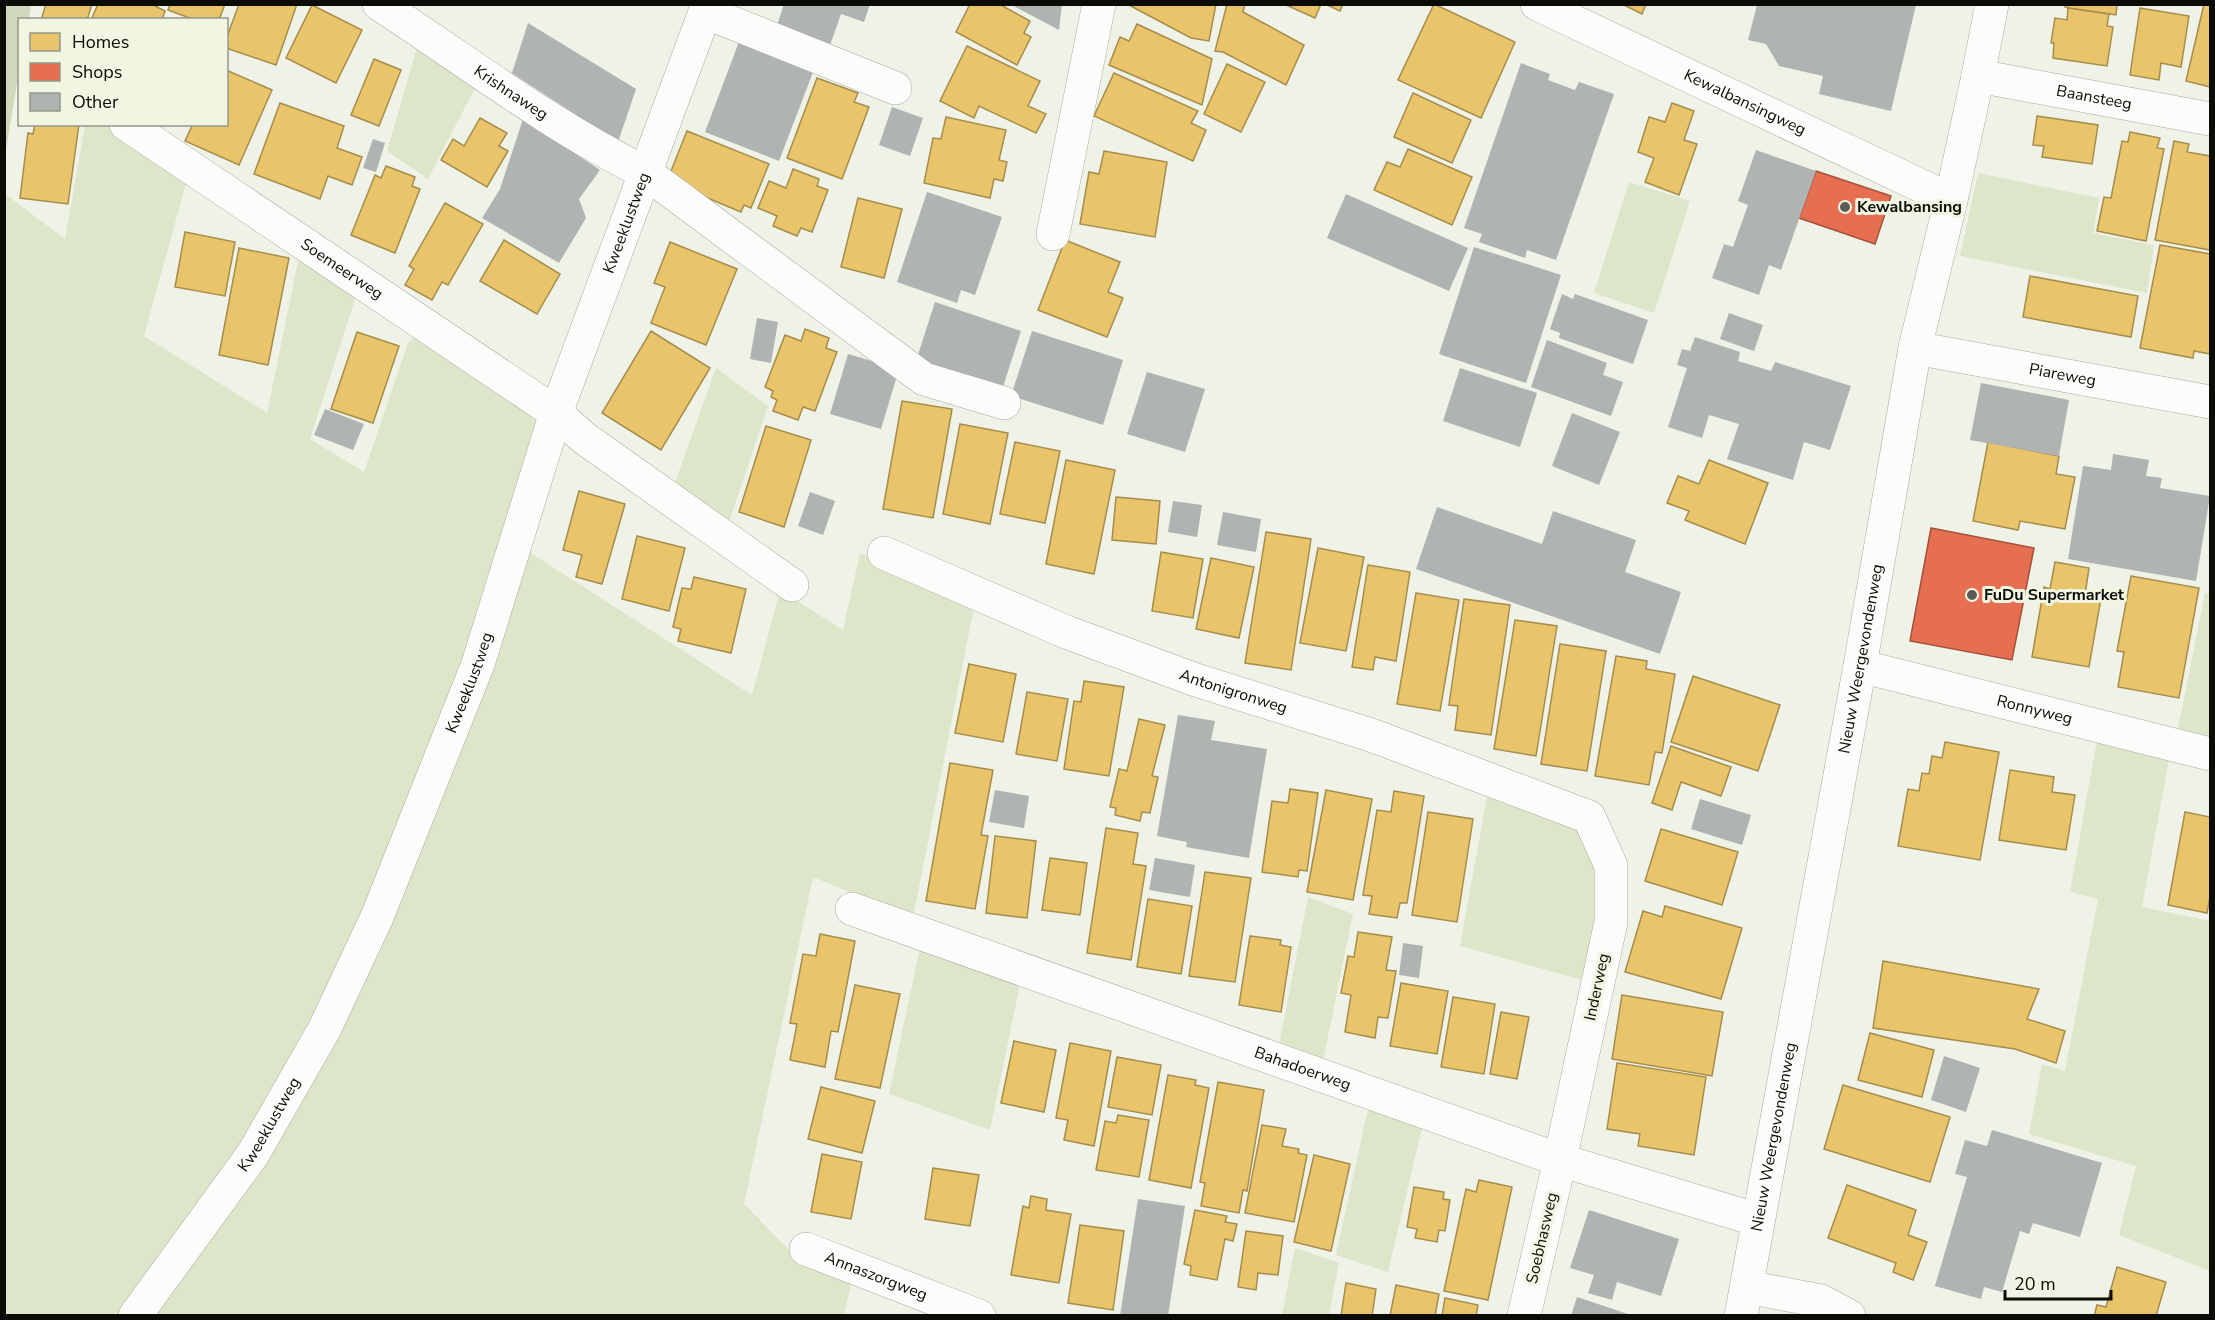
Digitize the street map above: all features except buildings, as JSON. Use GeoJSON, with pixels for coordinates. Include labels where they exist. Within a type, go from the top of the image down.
{"type":"FeatureCollection","features":[{"type":"Feature","properties":{"kind":"street","name":"Krishnaweg"},"geometry":{"type":"LineString","coordinates":[[379,4],[515,97],[610,155],[646,173],[924,379],[1004,403]]}},
{"type":"Feature","properties":{"kind":"street"},"geometry":{"type":"LineString","coordinates":[[1053,234],[1099,4]]}},
{"type":"Feature","properties":{"kind":"street","name":"Kewalbansingweg"},"geometry":{"type":"LineString","coordinates":[[1538,4],[1951,200]]}},
{"type":"Feature","properties":{"kind":"street","name":"Nieuw Weergevondenweg"},"geometry":{"type":"LineString","coordinates":[[1744,1301],[1860,666],[1915,348],[1951,200],[1992,4]]}},
{"type":"Feature","properties":{"kind":"street","name":"Kweeklustweg"},"geometry":{"type":"LineString","coordinates":[[135,1316],[253,1154],[325,1028],[377,917],[478,664],[556,412],[706,8]]}},
{"type":"Feature","properties":{"kind":"street"},"geometry":{"type":"LineString","coordinates":[[706,8],[895,88]]}},
{"type":"Feature","properties":{"kind":"street","name":"Baansteeg"},"geometry":{"type":"LineString","coordinates":[[1978,76],[2211,120]]}},
{"type":"Feature","properties":{"kind":"street","name":"Soemeerweg"},"geometry":{"type":"LineString","coordinates":[[129,126],[556,412],[584,438],[792,585]]}},
{"type":"Feature","properties":{"kind":"street","name":"Piareweg"},"geometry":{"type":"LineString","coordinates":[[1915,348],[2211,402]]}},
{"type":"Feature","properties":{"kind":"street","name":"Antonigronweg"},"geometry":{"type":"LineString","coordinates":[[884,553],[1077,636],[1196,680],[1371,735],[1590,817]]}},
{"type":"Feature","properties":{"kind":"street","name":"Ronnyweg"},"geometry":{"type":"LineString","coordinates":[[1860,666],[2211,754]]}},
{"type":"Feature","properties":{"kind":"street","name":"Inderweg"},"geometry":{"type":"LineString","coordinates":[[1560,1160],[1611,922],[1611,866],[1590,817]]}},
{"type":"Feature","properties":{"kind":"street","name":"Bahadoerweg"},"geometry":{"type":"LineString","coordinates":[[852,909],[1560,1160],[1758,1220]]}},
{"type":"Feature","properties":{"kind":"street","name":"Soebhasweg"},"geometry":{"type":"LineString","coordinates":[[1524,1316],[1560,1160]]}},
{"type":"Feature","properties":{"kind":"street","name":"Annaszorgweg"},"geometry":{"type":"LineString","coordinates":[[806,1250],[979,1316]]}},
{"type":"Feature","properties":{"kind":"street"},"geometry":{"type":"LineString","coordinates":[[1744,1301],[1821,1301],[1849,1316]]}},
{"type":"Feature","properties":{"kind":"green space"},"geometry":{"type":"Polygon","coordinates":[[[5,4],[31,5],[29,18],[18,18],[18,77],[5,157],[5,4]]]}},
{"type":"Feature","properties":{"kind":"green space"},"geometry":{"type":"Polygon","coordinates":[[[419,41],[478,82],[428,179],[387,151],[419,41]]]}},
{"type":"Feature","properties":{"kind":"green space"},"geometry":{"type":"Polygon","coordinates":[[[85,126],[112,126],[188,176],[144,336],[267,413],[299,257],[356,296],[310,439],[364,472],[408,343],[416,336],[543,420],[421,787],[306,1040],[226,1177],[120,1315],[5,1315],[4,193],[65,239],[85,126]]]}},
{"type":"Feature","properties":{"kind":"green space"},"geometry":{"type":"Polygon","coordinates":[[[1978,173],[2099,198],[2093,233],[2154,245],[2147,293],[1960,256],[1978,173]]]}},
{"type":"Feature","properties":{"kind":"green space"},"geometry":{"type":"Polygon","coordinates":[[[1629,182],[1690,201],[1654,313],[1594,293],[1629,182]]]}},
{"type":"Feature","properties":{"kind":"green space"},"geometry":{"type":"Polygon","coordinates":[[[716,368],[768,406],[728,525],[673,488],[716,368]]]}},
{"type":"Feature","properties":{"kind":"green space"},"geometry":{"type":"Polygon","coordinates":[[[526,550],[752,695],[780,590],[843,630],[860,553],[974,607],[913,918],[813,877],[744,1204],[799,1260],[852,1280],[844,1315],[150,1316],[243,1186],[526,550]]]}},
{"type":"Feature","properties":{"kind":"green space"},"geometry":{"type":"Polygon","coordinates":[[[2205,593],[2210,594],[2210,742],[2177,734],[2205,593]]]}},
{"type":"Feature","properties":{"kind":"green space"},"geometry":{"type":"Polygon","coordinates":[[[2098,734],[2170,754],[2142,907],[2210,921],[2210,1271],[2119,1235],[2136,1166],[2029,1134],[2042,1064],[2065,1071],[2098,899],[2070,892],[2098,734]]]}},
{"type":"Feature","properties":{"kind":"green space"},"geometry":{"type":"Polygon","coordinates":[[[1488,791],[1575,828],[1586,838],[1599,884],[1589,982],[1460,946],[1488,791]]]}},
{"type":"Feature","properties":{"kind":"green space"},"geometry":{"type":"Polygon","coordinates":[[[1308,897],[1353,914],[1323,1061],[1279,1045],[1308,897]]]}},
{"type":"Feature","properties":{"kind":"green space"},"geometry":{"type":"Polygon","coordinates":[[[920,948],[1020,984],[990,1130],[889,1094],[920,948]]]}},
{"type":"Feature","properties":{"kind":"green space"},"geometry":{"type":"Polygon","coordinates":[[[1368,1109],[1422,1128],[1388,1272],[1336,1255],[1368,1109]]]}},
{"type":"Feature","properties":{"kind":"green space"},"geometry":{"type":"Polygon","coordinates":[[[1295,1248],[1339,1263],[1329,1315],[1282,1315],[1295,1248]]]}},
{"type":"Feature","properties":{"kind":"place","name":"Kewalbansing"},"geometry":{"type":"Point","coordinates":[1845,207]}},
{"type":"Feature","properties":{"kind":"place","name":"FuDu Supermarket"},"geometry":{"type":"Point","coordinates":[1972,595]}}]}
